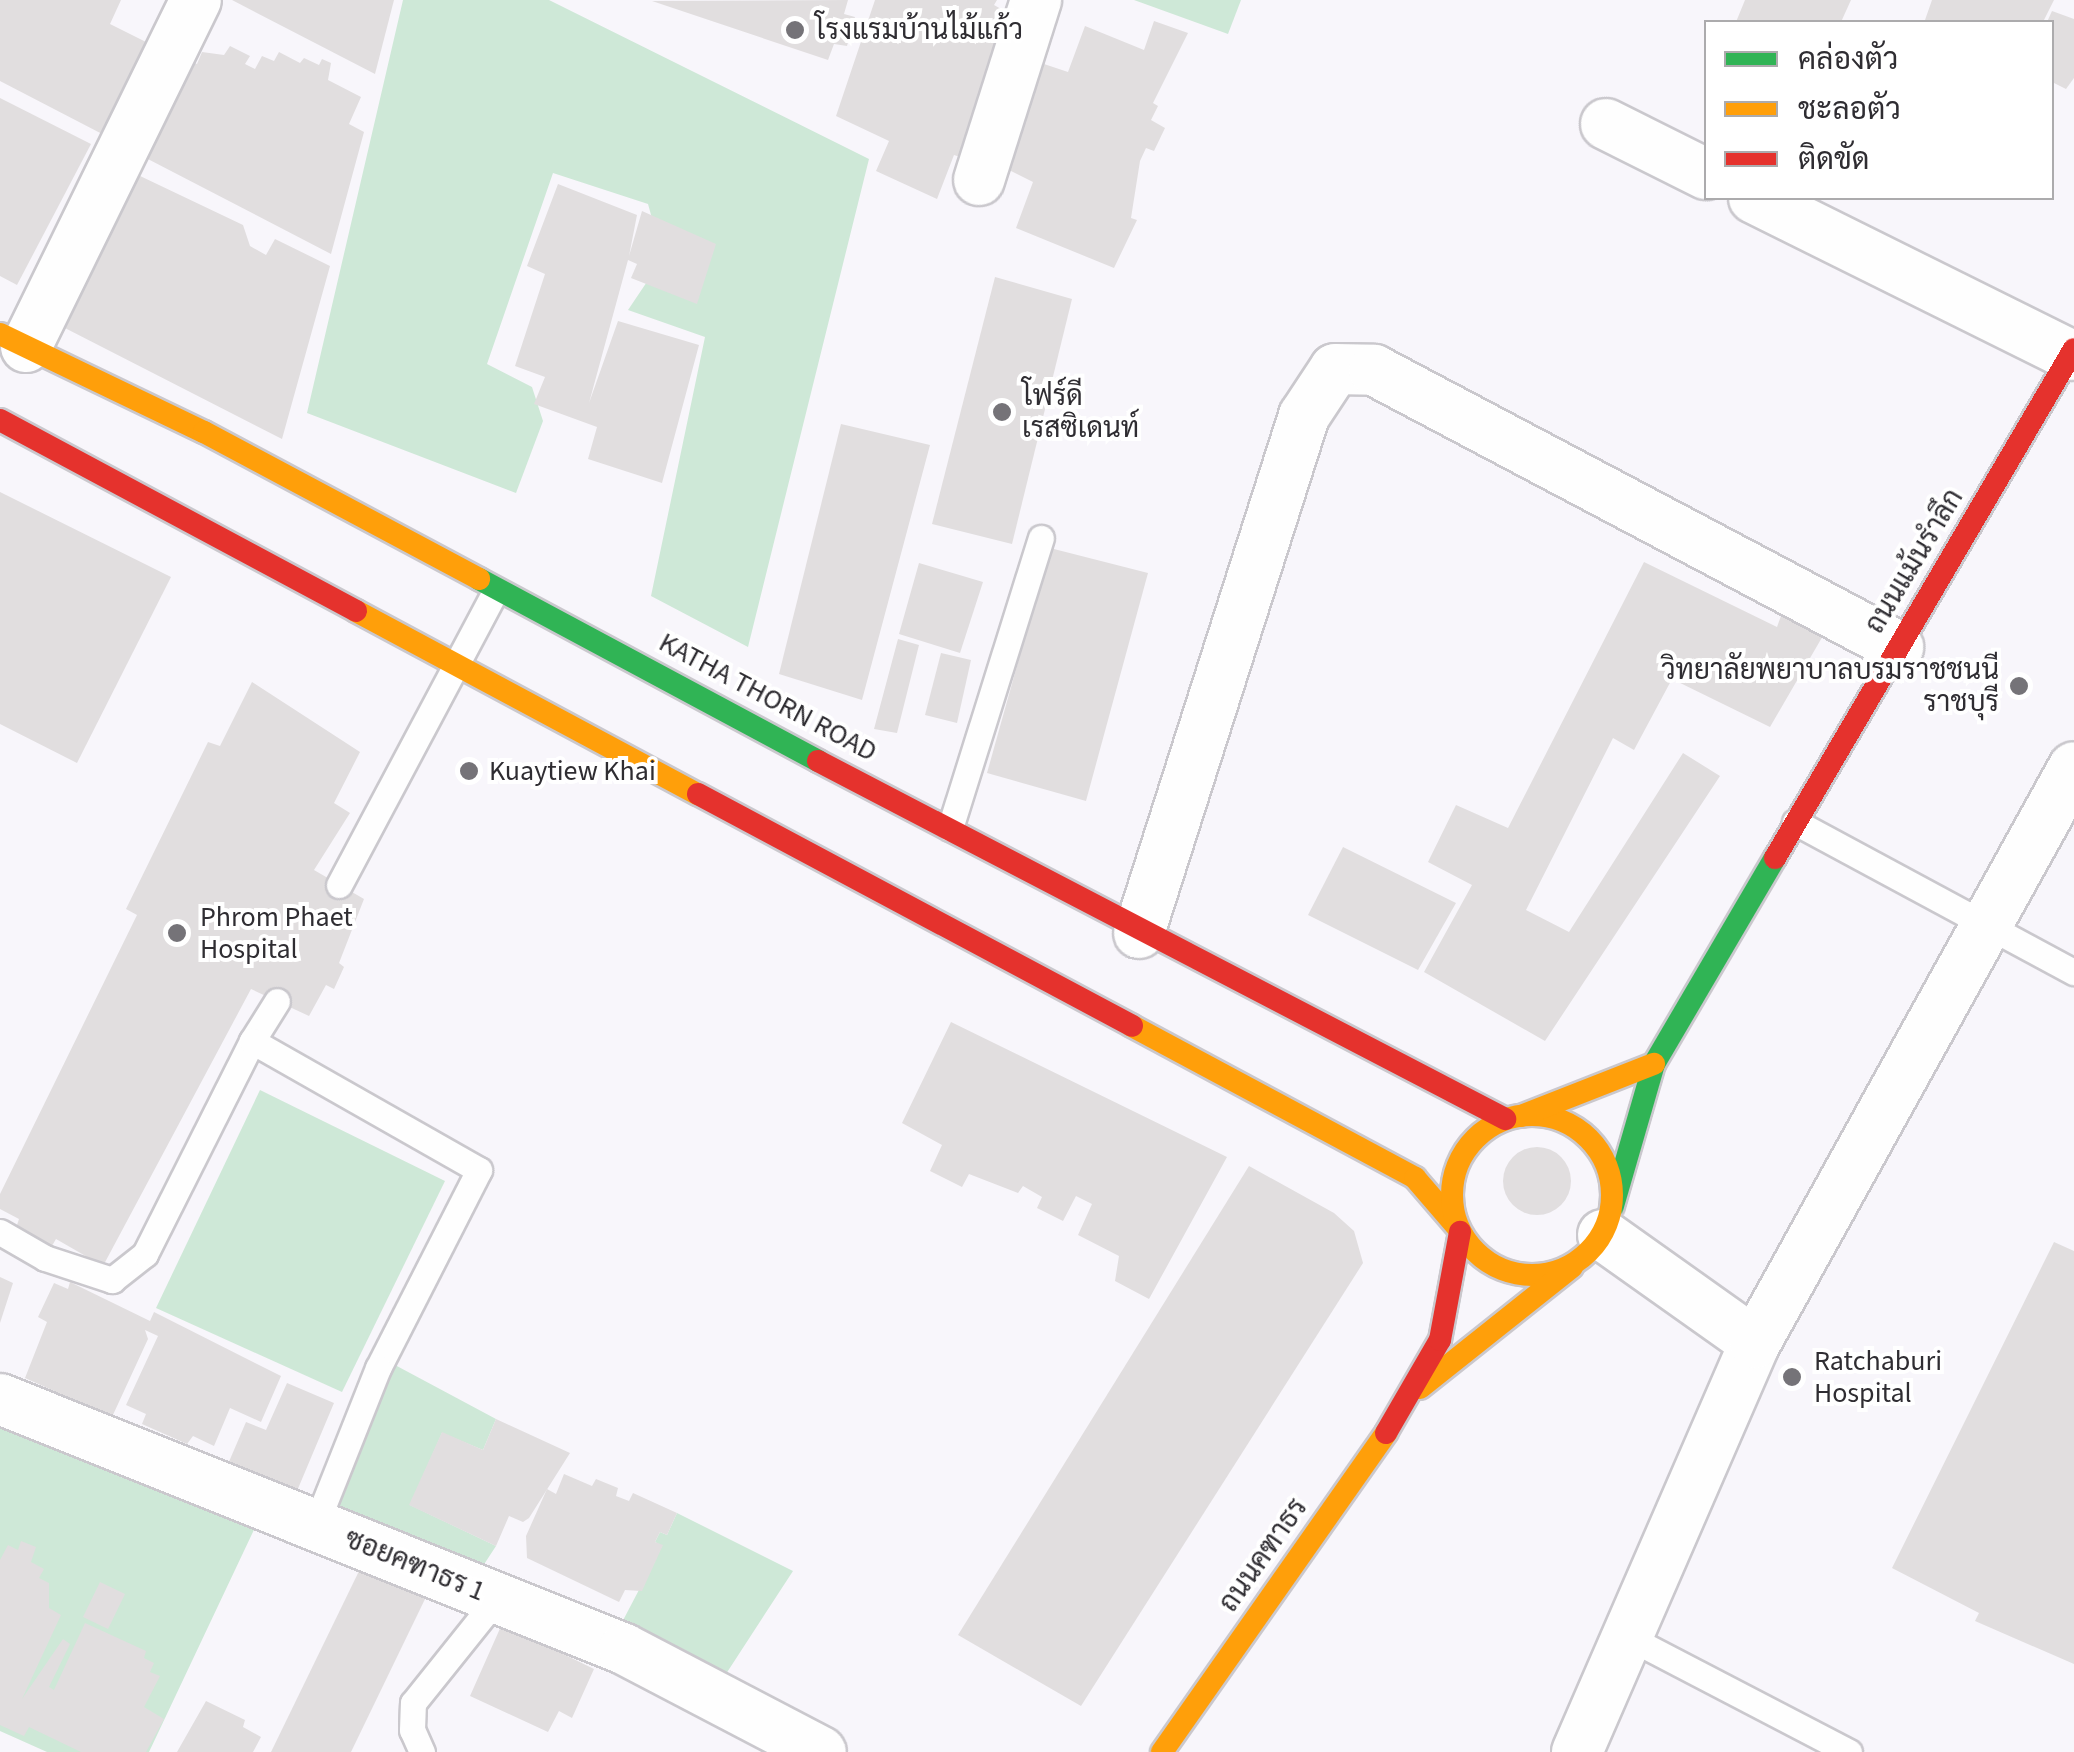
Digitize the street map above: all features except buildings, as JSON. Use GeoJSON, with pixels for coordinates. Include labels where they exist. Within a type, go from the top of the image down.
{"type":"FeatureCollection","features":[{"type":"Feature","properties":{"kind":"street"},"geometry":{"type":"LineString","coordinates":[[13,340],[196,0]]}},
{"type":"Feature","properties":{"kind":"street"},"geometry":{"type":"LineString","coordinates":[[979,180],[1036,0]]}},
{"type":"Feature","properties":{"kind":"street"},"geometry":{"type":"LineString","coordinates":[[1606,124],[1704,173]]}},
{"type":"Feature","properties":{"kind":"street"},"geometry":{"type":"LineString","coordinates":[[1758,200],[2072,352]]}},
{"type":"Feature","properties":{"kind":"street","name":"KATHA THORN ROAD"},"geometry":{"type":"LineString","coordinates":[[13,340],[204,432],[1139,932],[1513,1118]]}},
{"type":"Feature","properties":{"kind":"street","name":"ถนนแม้นรำลึก"},"geometry":{"type":"LineString","coordinates":[[1598,1234],[1654,1064],[2072,352]]}},
{"type":"Feature","properties":{"kind":"street"},"geometry":{"type":"LineString","coordinates":[[1139,932],[1304,416],[1336,369],[1374,370],[1898,646]]}},
{"type":"Feature","properties":{"kind":"street"},"geometry":{"type":"LineString","coordinates":[[0,420],[456,660],[1415,1178],[1482,1259],[1513,1274],[1547,1275],[1598,1234],[1604,1159],[1589,1139],[1546,1116],[1513,1118]]}},
{"type":"Feature","properties":{"kind":"street"},"geometry":{"type":"LineString","coordinates":[[1578,1752],[1754,1343],[1982,924],[2074,767]]}},
{"type":"Feature","properties":{"kind":"street"},"geometry":{"type":"LineString","coordinates":[[1459,1230],[1451,1194],[1459,1161],[1478,1135],[1654,1064]]}},
{"type":"Feature","properties":{"kind":"street","name":"ถนนคฑาธร"},"geometry":{"type":"LineString","coordinates":[[1162,1752],[1414,1392],[1440,1340],[1459,1230]]}},
{"type":"Feature","properties":{"kind":"street"},"geometry":{"type":"LineString","coordinates":[[1598,1234],[1754,1343]]}},
{"type":"Feature","properties":{"kind":"street","name":"ถนนคฑาธร"},"geometry":{"type":"LineString","coordinates":[[1414,1392],[1598,1234]]}},
{"type":"Feature","properties":{"kind":"street","name":"ซอยคฑาธร 1"},"geometry":{"type":"LineString","coordinates":[[0,1399],[624,1649],[821,1752]]}},
{"type":"Feature","properties":{"kind":"lane"},"geometry":{"type":"LineString","coordinates":[[950,828],[1041,538]]}},
{"type":"Feature","properties":{"kind":"lane"},"geometry":{"type":"LineString","coordinates":[[339,885],[496,590]]}},
{"type":"Feature","properties":{"kind":"lane"},"geometry":{"type":"LineString","coordinates":[[1794,822],[2074,972]]}},
{"type":"Feature","properties":{"kind":"lane"},"geometry":{"type":"LineString","coordinates":[[0,1232],[45,1258],[112,1280],[145,1254],[252,1041],[278,1001]]}},
{"type":"Feature","properties":{"kind":"lane"},"geometry":{"type":"LineString","coordinates":[[252,1041],[479,1170],[378,1368],[316,1524]]}},
{"type":"Feature","properties":{"kind":"lane"},"geometry":{"type":"LineString","coordinates":[[422,1752],[412,1730],[413,1703],[497,1598]]}},
{"type":"Feature","properties":{"kind":"lane"},"geometry":{"type":"LineString","coordinates":[[1630,1638],[1850,1752]]}},
{"type":"Feature","properties":{"kind":"green space"},"geometry":{"type":"Polygon","coordinates":[[[403,0],[549,0],[869,159],[748,647],[651,596],[705,337],[628,310],[663,258],[648,204],[553,173],[487,364],[532,387],[543,421],[516,493],[307,413],[403,0]]]}},
{"type":"Feature","properties":{"kind":"green space"},"geometry":{"type":"Polygon","coordinates":[[[1134,0],[1241,0],[1228,34],[1134,0]]]}},
{"type":"Feature","properties":{"kind":"green space"},"geometry":{"type":"Polygon","coordinates":[[[260,1090],[445,1181],[342,1392],[156,1308],[260,1090]]]}},
{"type":"Feature","properties":{"kind":"green space"},"geometry":{"type":"Polygon","coordinates":[[[395,1365],[496,1419],[483,1450],[442,1433],[410,1505],[496,1546],[479,1572],[331,1513],[395,1365]]]}},
{"type":"Feature","properties":{"kind":"green space"},"geometry":{"type":"Polygon","coordinates":[[[0,1412],[123,1478],[135,1473],[188,1489],[192,1503],[229,1519],[243,1511],[260,1517],[149,1752],[47,1752],[0,1731],[0,1412]]]}},
{"type":"Feature","properties":{"kind":"green space"},"geometry":{"type":"Polygon","coordinates":[[[677,1513],[793,1571],[724,1677],[619,1628],[662,1546],[655,1542],[660,1532],[667,1535],[677,1513]]]}},
{"type":"Feature","properties":{"kind":"traffic: fast"},"geometry":{"type":"LineString","coordinates":[[479,579],[818,761]]}},
{"type":"Feature","properties":{"kind":"traffic: fast"},"geometry":{"type":"LineString","coordinates":[[1613,1206],[1654,1064],[1775,858]]}},
{"type":"Feature","properties":{"kind":"traffic: slow"},"geometry":{"type":"LineString","coordinates":[[0,334],[204,432],[479,579]]}},
{"type":"Feature","properties":{"kind":"traffic: slow"},"geometry":{"type":"LineString","coordinates":[[356,611],[698,794]]}},
{"type":"Feature","properties":{"kind":"traffic: slow"},"geometry":{"type":"LineString","coordinates":[[1132,1026],[1415,1178],[1458,1228]]}},
{"type":"Feature","properties":{"kind":"traffic: slow"},"geometry":{"type":"LineString","coordinates":[[1521,1116],[1654,1064]]}},
{"type":"Feature","properties":{"kind":"traffic: slow"},"geometry":{"type":"LineString","coordinates":[[1532,1115],[1563,1121],[1588,1139],[1606,1164],[1612,1195],[1606,1226],[1588,1251],[1563,1269],[1532,1275],[1501,1269],[1476,1251],[1458,1226],[1452,1195],[1458,1164],[1476,1139],[1501,1121],[1532,1115]]}},
{"type":"Feature","properties":{"kind":"traffic: slow"},"geometry":{"type":"LineString","coordinates":[[1420,1388],[1572,1267]]}},
{"type":"Feature","properties":{"kind":"traffic: slow"},"geometry":{"type":"LineString","coordinates":[[1162,1752],[1386,1433]]}},
{"type":"Feature","properties":{"kind":"traffic: jam"},"geometry":{"type":"LineString","coordinates":[[1775,858],[2074,349]]}},
{"type":"Feature","properties":{"kind":"traffic: jam"},"geometry":{"type":"LineString","coordinates":[[0,420],[356,611]]}},
{"type":"Feature","properties":{"kind":"traffic: jam"},"geometry":{"type":"LineString","coordinates":[[818,761],[1505,1119]]}},
{"type":"Feature","properties":{"kind":"traffic: jam"},"geometry":{"type":"LineString","coordinates":[[698,794],[1132,1026]]}},
{"type":"Feature","properties":{"kind":"traffic: jam"},"geometry":{"type":"LineString","coordinates":[[1386,1433],[1440,1340],[1460,1232]]}},
{"type":"Feature","properties":{"kind":"place","name":"โรงแรมบ้านไม้แก้ว"},"geometry":{"type":"Point","coordinates":[795,30]}},
{"type":"Feature","properties":{"kind":"place","name":"โฟร์ดี เรสซิเดนท์"},"geometry":{"type":"Point","coordinates":[1002,412]}},
{"type":"Feature","properties":{"kind":"place","name":"วิทยาลัยพยาบาลบรมราชชนนี ราชบุรี"},"geometry":{"type":"Point","coordinates":[2019,686]}},
{"type":"Feature","properties":{"kind":"place","name":"Kuaytiew Khai"},"geometry":{"type":"Point","coordinates":[469,771]}},
{"type":"Feature","properties":{"kind":"place","name":"Phrom Phaet Hospital"},"geometry":{"type":"Point","coordinates":[177,933]}},
{"type":"Feature","properties":{"kind":"place","name":"Ratchaburi Hospital"},"geometry":{"type":"Point","coordinates":[1792,1377]}}]}
